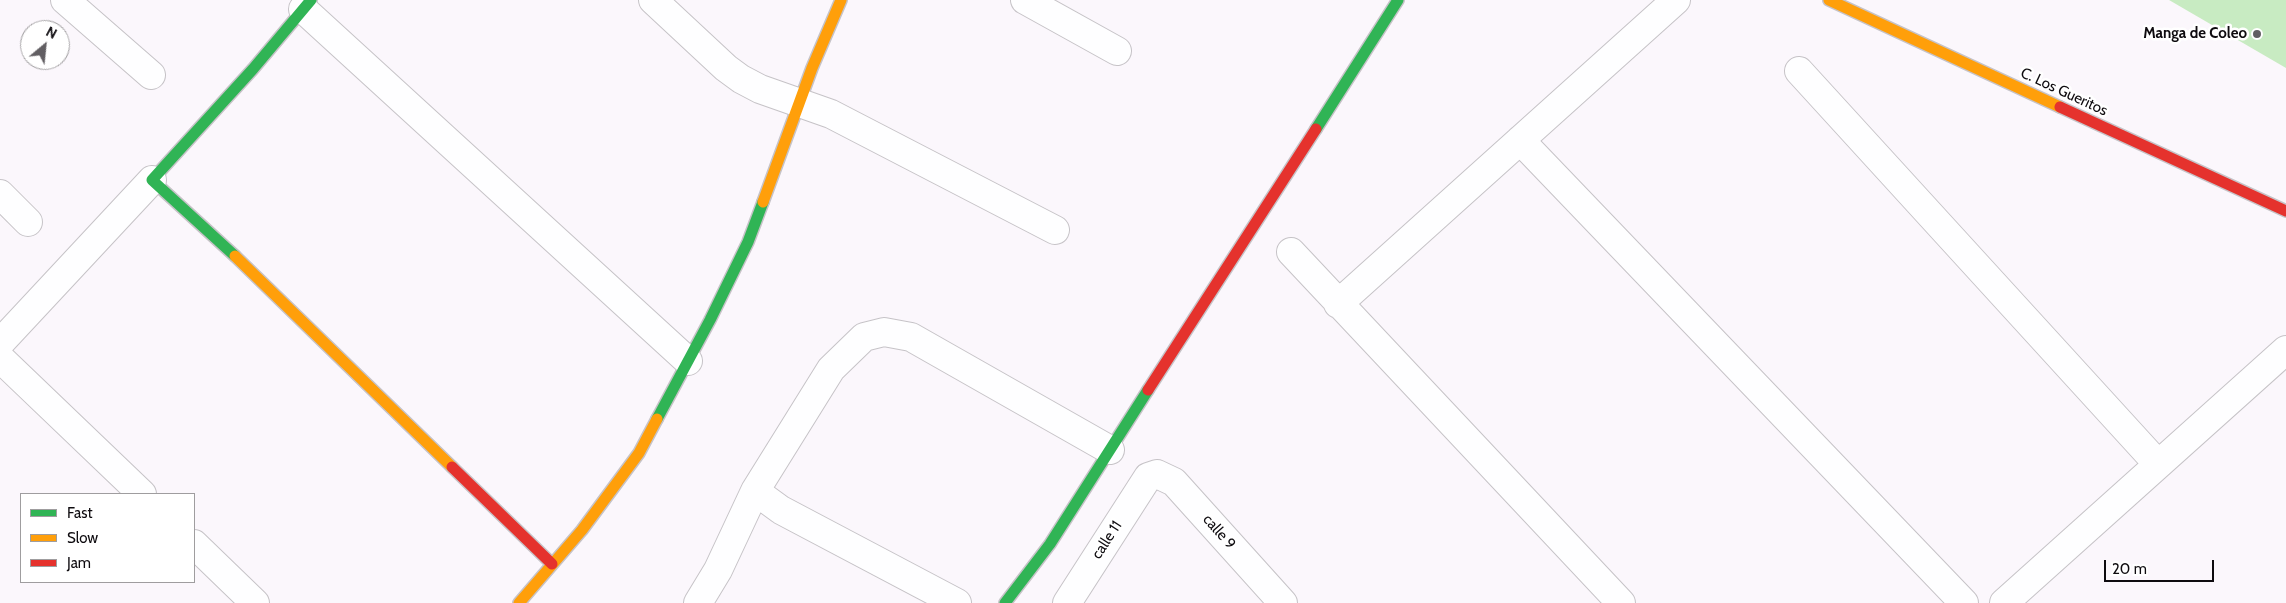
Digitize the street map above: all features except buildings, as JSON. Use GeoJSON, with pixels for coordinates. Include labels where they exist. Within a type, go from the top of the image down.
{"type":"FeatureCollection","features":[{"type":"Feature","properties":{"kind":"street"},"geometry":{"type":"LineString","coordinates":[[66,0],[150,75]]}},
{"type":"Feature","properties":{"kind":"street"},"geometry":{"type":"LineString","coordinates":[[653,0],[726,68],[741,79],[760,89],[799,101],[831,114],[1055,230]]}},
{"type":"Feature","properties":{"kind":"street"},"geometry":{"type":"LineString","coordinates":[[519,603],[582,530],[639,453],[688,361],[748,242],[799,101],[840,0]]}},
{"type":"Feature","properties":{"kind":"street"},"geometry":{"type":"LineString","coordinates":[[1025,0],[1117,51]]}},
{"type":"Feature","properties":{"kind":"street"},"geometry":{"type":"LineString","coordinates":[[1005,603],[1050,544],[1398,0]]}},
{"type":"Feature","properties":{"kind":"street"},"geometry":{"type":"LineString","coordinates":[[1338,304],[1676,0]]}},
{"type":"Feature","properties":{"kind":"street","name":"C. Los Gueritos"},"geometry":{"type":"LineString","coordinates":[[1829,0],[2286,211]]}},
{"type":"Feature","properties":{"kind":"street"},"geometry":{"type":"LineString","coordinates":[[0,343],[253,69],[307,5],[688,361]]}},
{"type":"Feature","properties":{"kind":"street"},"geometry":{"type":"LineString","coordinates":[[1799,71],[2158,464]]}},
{"type":"Feature","properties":{"kind":"street"},"geometry":{"type":"LineString","coordinates":[[1520,140],[1964,603]]}},
{"type":"Feature","properties":{"kind":"street"},"geometry":{"type":"LineString","coordinates":[[152,180],[268,287],[552,564]]}},
{"type":"Feature","properties":{"kind":"street"},"geometry":{"type":"LineString","coordinates":[[0,194],[28,222]]}},
{"type":"Feature","properties":{"kind":"street"},"geometry":{"type":"LineString","coordinates":[[1291,252],[1621,603]]}},
{"type":"Feature","properties":{"kind":"street"},"geometry":{"type":"LineString","coordinates":[[698,603],[718,570],[755,491],[831,369],[864,338],[884,332],[911,337],[1110,450]]}},
{"type":"Feature","properties":{"kind":"street"},"geometry":{"type":"LineString","coordinates":[[2004,603],[2286,350]]}},
{"type":"Feature","properties":{"kind":"street"},"geometry":{"type":"LineString","coordinates":[[0,358],[141,493]]}},
{"type":"Feature","properties":{"kind":"street","name":"calle 9"},"geometry":{"type":"LineString","coordinates":[[1148,477],[1157,474],[1174,482],[1283,603]]}},
{"type":"Feature","properties":{"kind":"street","name":"calle 11"},"geometry":{"type":"LineString","coordinates":[[1067,603],[1148,477]]}},
{"type":"Feature","properties":{"kind":"street"},"geometry":{"type":"LineString","coordinates":[[755,491],[781,510],[957,603]]}},
{"type":"Feature","properties":{"kind":"street"},"geometry":{"type":"LineString","coordinates":[[195,545],[255,603]]}},
{"type":"Feature","properties":{"kind":"green space","name":"Manga de Coleo"},"geometry":{"type":"Polygon","coordinates":[[[2169,0],[2286,0],[2286,68],[2169,0]]]}},
{"type":"Feature","properties":{"kind":"traffic: fast"},"geometry":{"type":"LineString","coordinates":[[235,256],[152,180],[253,69],[311,0]]}},
{"type":"Feature","properties":{"kind":"traffic: fast"},"geometry":{"type":"LineString","coordinates":[[1316,129],[1398,0]]}},
{"type":"Feature","properties":{"kind":"traffic: fast"},"geometry":{"type":"LineString","coordinates":[[657,419],[710,320],[748,242],[763,202]]}},
{"type":"Feature","properties":{"kind":"traffic: fast"},"geometry":{"type":"LineString","coordinates":[[1005,603],[1050,544],[1148,390]]}},
{"type":"Feature","properties":{"kind":"traffic: slow"},"geometry":{"type":"LineString","coordinates":[[763,202],[812,68],[841,0]]}},
{"type":"Feature","properties":{"kind":"traffic: slow"},"geometry":{"type":"LineString","coordinates":[[1829,0],[2060,107]]}},
{"type":"Feature","properties":{"kind":"traffic: slow"},"geometry":{"type":"LineString","coordinates":[[235,256],[452,467]]}},
{"type":"Feature","properties":{"kind":"traffic: slow"},"geometry":{"type":"LineString","coordinates":[[519,603],[582,530],[639,453],[657,419]]}},
{"type":"Feature","properties":{"kind":"traffic: jam"},"geometry":{"type":"LineString","coordinates":[[2060,107],[2286,211]]}},
{"type":"Feature","properties":{"kind":"traffic: jam"},"geometry":{"type":"LineString","coordinates":[[1148,390],[1316,129]]}},
{"type":"Feature","properties":{"kind":"traffic: jam"},"geometry":{"type":"LineString","coordinates":[[452,467],[552,564]]}},
{"type":"Feature","properties":{"kind":"place","name":"Manga de Coleo"},"geometry":{"type":"Point","coordinates":[2257,34]}}]}
